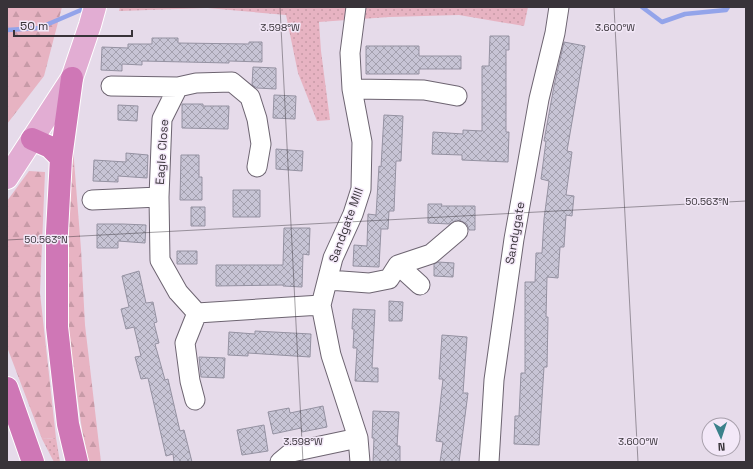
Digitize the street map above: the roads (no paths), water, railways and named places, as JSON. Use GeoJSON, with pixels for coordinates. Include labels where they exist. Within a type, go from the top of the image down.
{"type":"FeatureCollection","features":[{"type":"Feature","properties":{"kind":"highway"},"geometry":{"type":"LineString","coordinates":[[72,78],[61,158],[57,232],[57,327],[68,424],[77,462]]}},
{"type":"Feature","properties":{"kind":"highway"},"geometry":{"type":"LineString","coordinates":[[32,139],[50,147],[61,158]]}},
{"type":"Feature","properties":{"kind":"highway"},"geometry":{"type":"LineString","coordinates":[[7,388],[33,462]]}},
{"type":"Feature","properties":{"kind":"main road"},"geometry":{"type":"LineString","coordinates":[[7,178],[72,78],[95,7]]}},
{"type":"Feature","properties":{"kind":"street","name":"Sandgate MIll"},"geometry":{"type":"LineString","coordinates":[[356,7],[350,53],[352,89],[362,142],[361,189],[333,258],[321,305],[331,355],[358,438],[360,462]]}},
{"type":"Feature","properties":{"kind":"street","name":"Sandygate"},"geometry":{"type":"LineString","coordinates":[[488,462],[494,380],[514,239],[539,99],[555,33],[559,7]]}},
{"type":"Feature","properties":{"kind":"street"},"geometry":{"type":"LineString","coordinates":[[111,86],[178,87],[196,83],[232,82],[250,98],[257,119],[261,144],[257,168]]}},
{"type":"Feature","properties":{"kind":"street","name":"Eagle Close"},"geometry":{"type":"LineString","coordinates":[[178,87],[162,119],[159,197],[160,260],[178,292],[197,312]]}},
{"type":"Feature","properties":{"kind":"street"},"geometry":{"type":"LineString","coordinates":[[352,89],[424,90],[457,96]]}},
{"type":"Feature","properties":{"kind":"street","name":"Eagle Close"},"geometry":{"type":"LineString","coordinates":[[92,200],[159,197]]}},
{"type":"Feature","properties":{"kind":"street"},"geometry":{"type":"LineString","coordinates":[[328,280],[369,282],[389,279],[398,265],[431,254],[458,231]]}},
{"type":"Feature","properties":{"kind":"street"},"geometry":{"type":"LineString","coordinates":[[398,265],[420,284]]}},
{"type":"Feature","properties":{"kind":"street"},"geometry":{"type":"LineString","coordinates":[[195,400],[190,382],[185,343],[197,312],[321,305]]}},
{"type":"Feature","properties":{"kind":"street"},"geometry":{"type":"LineString","coordinates":[[280,462],[292,452],[358,438]]}},
{"type":"Feature","properties":{"kind":"waterway"},"geometry":{"type":"LineString","coordinates":[[642,7],[662,22],[685,14],[726,10],[728,7]]}},
{"type":"Feature","properties":{"kind":"waterway"},"geometry":{"type":"LineString","coordinates":[[7,30],[39,28],[81,10]]}}]}
